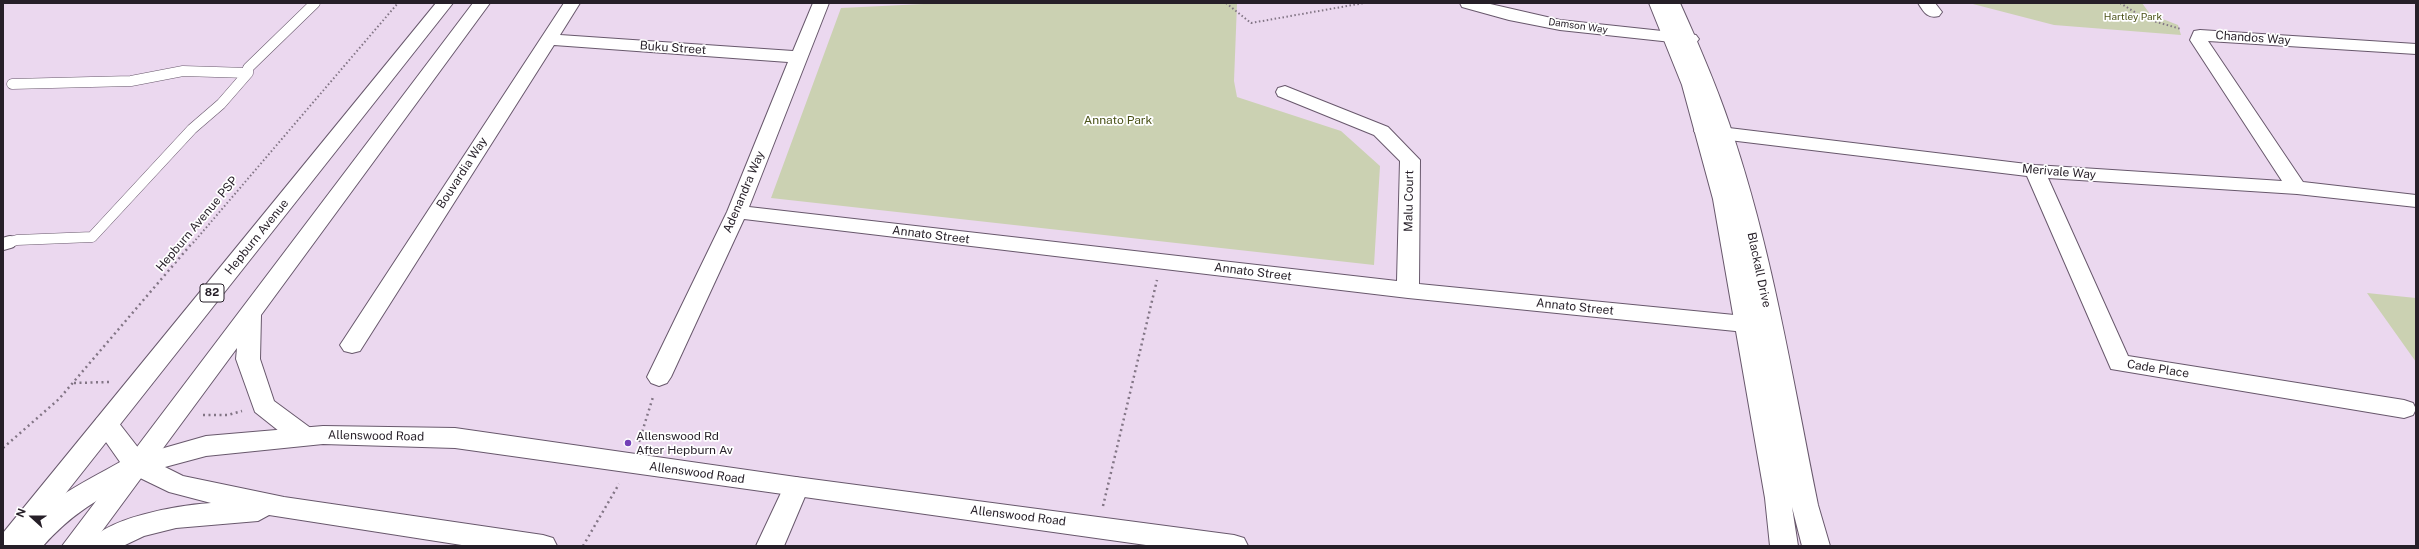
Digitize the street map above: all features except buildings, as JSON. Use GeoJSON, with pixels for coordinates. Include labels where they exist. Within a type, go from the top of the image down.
{"type":"FeatureCollection","features":[{"type":"Feature","properties":{"kind":"street","name":"Hepburn Avenue"},"geometry":{"type":"LineString","coordinates":[[8,546],[445,3]]}},
{"type":"Feature","properties":{"kind":"street"},"geometry":{"type":"LineString","coordinates":[[76,546],[482,3]]}},
{"type":"Feature","properties":{"kind":"street","name":"Bouvardia Way"},"geometry":{"type":"LineString","coordinates":[[352,345],[572,3]]}},
{"type":"Feature","properties":{"kind":"street","name":"Adenandra Way"},"geometry":{"type":"LineString","coordinates":[[659,378],[736,212],[821,3]]}},
{"type":"Feature","properties":{"kind":"street","name":"Damson Way"},"geometry":{"type":"LineString","coordinates":[[1468,3],[1509,15],[1560,25],[1681,39]]}},
{"type":"Feature","properties":{"kind":"street","name":"Blackall Drive"},"geometry":{"type":"LineString","coordinates":[[1657,3],[1706,78],[1714,132],[1751,232],[1758,325],[1784,546]]}},
{"type":"Feature","properties":{"kind":"street","name":"Blackall Drive"},"geometry":{"type":"LineString","coordinates":[[1672,3],[1681,39]]}},
{"type":"Feature","properties":{"kind":"street","name":"Chandos Way"},"geometry":{"type":"LineString","coordinates":[[2297,188],[2199,40],[2200,35],[2209,34],[2416,49]]}},
{"type":"Feature","properties":{"kind":"street","name":"Buku Street"},"geometry":{"type":"LineString","coordinates":[[548,39],[798,57]]}},
{"type":"Feature","properties":{"kind":"street","name":"Malu Court"},"geometry":{"type":"LineString","coordinates":[[1285,92],[1381,131],[1410,160],[1408,290]]}},
{"type":"Feature","properties":{"kind":"street","name":"Merivale Way"},"geometry":{"type":"LineString","coordinates":[[1714,132],[2036,171],[2297,188],[2416,201]]}},
{"type":"Feature","properties":{"kind":"street","name":"Cade Place"},"geometry":{"type":"LineString","coordinates":[[2036,171],[2119,363],[2404,409]]}},
{"type":"Feature","properties":{"kind":"street","name":"Annato Street"},"geometry":{"type":"LineString","coordinates":[[736,212],[1408,290],[1758,325]]}},
{"type":"Feature","properties":{"kind":"street"},"geometry":{"type":"LineString","coordinates":[[250,314],[248,358],[264,406],[303,436]]}},
{"type":"Feature","properties":{"kind":"street","name":"Blackall Drive"},"geometry":{"type":"LineString","coordinates":[[1758,325],[1812,537],[1816,546]]}},
{"type":"Feature","properties":{"kind":"street"},"geometry":{"type":"LineString","coordinates":[[106,425],[137,465],[178,485],[284,508],[543,546]]}},
{"type":"Feature","properties":{"kind":"street","name":"Allenswood Road"},"geometry":{"type":"LineString","coordinates":[[27,546],[47,523],[71,502],[137,465],[206,446],[303,436],[455,438],[796,487],[1234,546]]}},
{"type":"Feature","properties":{"kind":"street"},"geometry":{"type":"LineString","coordinates":[[770,546],[796,487]]}},
{"type":"Feature","properties":{"kind":"street"},"geometry":{"type":"LineString","coordinates":[[101,546],[109,541],[155,522],[213,513],[284,508]]}},
{"type":"Feature","properties":{"kind":"lane"},"geometry":{"type":"LineString","coordinates":[[3,244],[17,240],[92,237],[192,129],[221,104],[248,73],[248,68],[315,3]]}},
{"type":"Feature","properties":{"kind":"lane"},"geometry":{"type":"LineString","coordinates":[[12,84],[131,82],[183,71],[248,73]]}},
{"type":"Feature","properties":{"kind":"path","name":"Hepburn Avenue PSP"},"geometry":{"type":"LineString","coordinates":[[3,448],[59,399],[398,3]]}},
{"type":"Feature","properties":{"kind":"path"},"geometry":{"type":"LineString","coordinates":[[1226,3],[1251,24],[1364,3]]}},
{"type":"Feature","properties":{"kind":"path"},"geometry":{"type":"LineString","coordinates":[[2120,3],[2146,20],[2209,34]]}},
{"type":"Feature","properties":{"kind":"path"},"geometry":{"type":"LineString","coordinates":[[1100,527],[1161,262]]}},
{"type":"Feature","properties":{"kind":"green space","name":"Annato Park"},"geometry":{"type":"Polygon","coordinates":[[[944,3],[1237,4],[1234,81],[1237,97],[1341,131],[1380,166],[1374,265],[771,198],[841,8],[944,3]]]}},
{"type":"Feature","properties":{"kind":"green space","name":"Hartley Park"},"geometry":{"type":"Polygon","coordinates":[[[1969,3],[2142,3],[2150,14],[2178,25],[2181,35],[2054,25],[1969,3]]]}},
{"type":"Feature","properties":{"kind":"green space"},"geometry":{"type":"Polygon","coordinates":[[[2367,293],[2416,298],[2416,362],[2367,293]]]}},
{"type":"Feature","properties":{"kind":"place","name":"Allenswood Rd After Hepburn Av"},"geometry":{"type":"Point","coordinates":[628,443]}}]}
